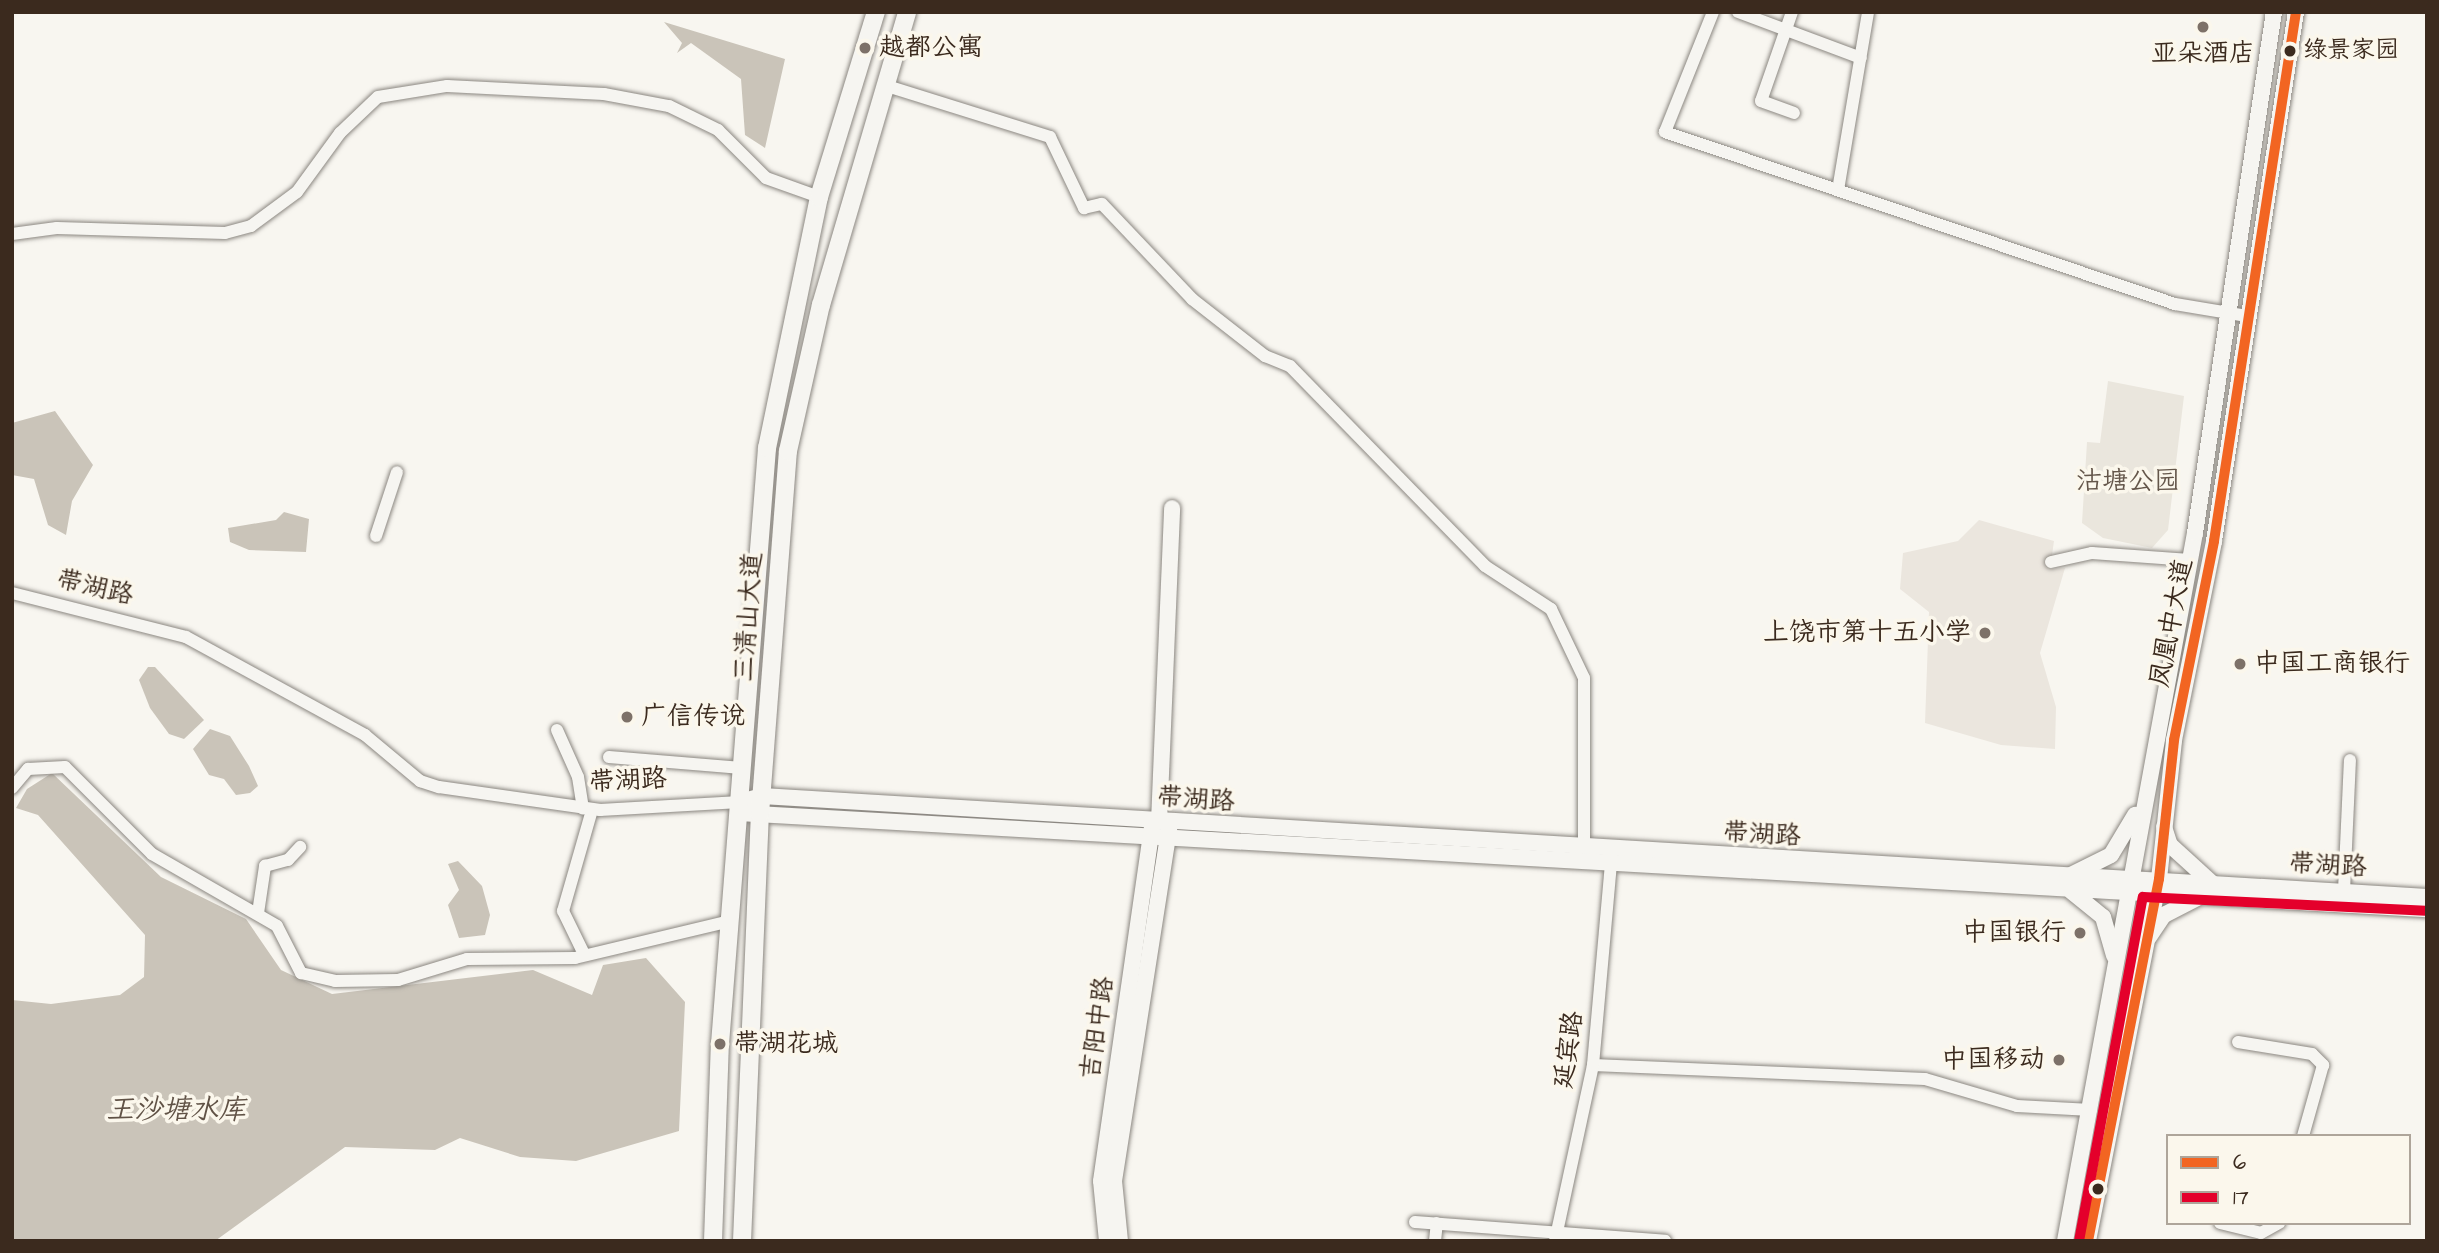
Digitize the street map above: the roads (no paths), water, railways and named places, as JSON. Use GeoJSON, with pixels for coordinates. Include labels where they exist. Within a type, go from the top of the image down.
{"type":"FeatureCollection","features":[{"type":"Feature","properties":{"kind":"highway","name":"三清山大道"},"geometry":{"type":"LineString","coordinates":[[712,1241],[730,921],[767,448],[819,197],[876,12]]}},
{"type":"Feature","properties":{"kind":"highway","name":"三清山大道"},"geometry":{"type":"LineString","coordinates":[[741,1241],[761,805],[788,452],[821,305],[906,12]]}},
{"type":"Feature","properties":{"kind":"main road","name":"凤凰中大道"},"geometry":{"type":"LineString","coordinates":[[2065,1241],[2116,972],[2146,786],[2190,560],[2225,313],[2274,12]]}},
{"type":"Feature","properties":{"kind":"main road","name":"凤凰中大道"},"geometry":{"type":"LineString","coordinates":[[2088,1241],[2157,886],[2163,825],[2297,12]]}},
{"type":"Feature","properties":{"kind":"main road","name":"吉阳中路"},"geometry":{"type":"LineString","coordinates":[[1120,1241],[1114,1181],[1160,828],[1171,508]]}},
{"type":"Feature","properties":{"kind":"main road"},"geometry":{"type":"LineString","coordinates":[[2116,972],[2103,917],[2068,884],[2111,855],[2127,834],[2146,786]]}},
{"type":"Feature","properties":{"kind":"main road","name":"带湖路"},"geometry":{"type":"LineString","coordinates":[[739,807],[761,805],[1584,849],[2068,884]]}},
{"type":"Feature","properties":{"kind":"main road"},"geometry":{"type":"LineString","coordinates":[[2146,942],[2164,915],[2212,890],[2170,845],[2163,825]]}},
{"type":"Feature","properties":{"kind":"main road","name":"带湖路"},"geometry":{"type":"LineString","coordinates":[[1160,828],[1611,863],[2157,886],[2427,909]]}},
{"type":"Feature","properties":{"kind":"main road","name":"吉阳中路"},"geometry":{"type":"LineString","coordinates":[[1107,1241],[1101,1181],[1160,828]]}},
{"type":"Feature","properties":{"kind":"main road","name":"带湖路"},"geometry":{"type":"LineString","coordinates":[[2212,890],[2344,891],[2427,897]]}},
{"type":"Feature","properties":{"kind":"street"},"geometry":{"type":"LineString","coordinates":[[1713,12],[1665,132],[2175,304],[2247,316]]}},
{"type":"Feature","properties":{"kind":"street"},"geometry":{"type":"LineString","coordinates":[[1738,12],[1861,58]]}},
{"type":"Feature","properties":{"kind":"street"},"geometry":{"type":"LineString","coordinates":[[1792,12],[1761,102],[1794,113]]}},
{"type":"Feature","properties":{"kind":"street"},"geometry":{"type":"LineString","coordinates":[[1838,190],[1868,12]]}},
{"type":"Feature","properties":{"kind":"street"},"geometry":{"type":"LineString","coordinates":[[884,85],[1050,137],[1084,208],[1102,204],[1192,299],[1265,356],[1290,366],[1485,566],[1551,609],[1584,678],[1584,849]]}},
{"type":"Feature","properties":{"kind":"street"},"geometry":{"type":"LineString","coordinates":[[12,234],[57,228],[225,233],[251,226],[290,198],[340,133],[378,97],[447,86],[650,100],[718,130],[766,178],[819,197]]}},
{"type":"Feature","properties":{"kind":"street"},"geometry":{"type":"LineString","coordinates":[[376,536],[397,472]]}},
{"type":"Feature","properties":{"kind":"street"},"geometry":{"type":"LineString","coordinates":[[2051,562],[2092,553],[2190,560]]}},
{"type":"Feature","properties":{"kind":"street","name":"带湖路"},"geometry":{"type":"LineString","coordinates":[[12,593],[186,637],[365,735],[420,781],[587,809],[739,807]]}},
{"type":"Feature","properties":{"kind":"street"},"geometry":{"type":"LineString","coordinates":[[557,730],[578,777],[587,809],[563,911],[584,954]]}},
{"type":"Feature","properties":{"kind":"street"},"geometry":{"type":"LineString","coordinates":[[610,757],[742,768]]}},
{"type":"Feature","properties":{"kind":"street"},"geometry":{"type":"LineString","coordinates":[[2344,891],[2350,760]]}},
{"type":"Feature","properties":{"kind":"street"},"geometry":{"type":"LineString","coordinates":[[12,788],[28,769],[65,766],[152,854],[258,913],[276,926],[301,973],[335,981],[398,980],[467,959],[584,954],[730,921]]}},
{"type":"Feature","properties":{"kind":"street"},"geometry":{"type":"LineString","coordinates":[[258,913],[265,866],[288,860],[300,846]]}},
{"type":"Feature","properties":{"kind":"street","name":"延宾路"},"geometry":{"type":"LineString","coordinates":[[1557,1236],[1593,1065],[1611,863]]}},
{"type":"Feature","properties":{"kind":"street"},"geometry":{"type":"LineString","coordinates":[[2238,1041],[2312,1054],[2323,1065],[2303,1134]]}},
{"type":"Feature","properties":{"kind":"street"},"geometry":{"type":"LineString","coordinates":[[1593,1065],[1925,1079],[2017,1106],[2091,1110]]}},
{"type":"Feature","properties":{"kind":"street"},"geometry":{"type":"LineString","coordinates":[[1415,1222],[1557,1236],[1665,1241]]}},
{"type":"Feature","properties":{"kind":"street"},"geometry":{"type":"LineString","coordinates":[[1435,1241],[1437,1223]]}},
{"type":"Feature","properties":{"kind":"street"},"geometry":{"type":"LineString","coordinates":[[2226,1225],[2260,1237],[2276,1225]]}},
{"type":"Feature","properties":{"kind":"water"},"geometry":{"type":"Polygon","coordinates":[[[664,22],[785,59],[765,148],[745,135],[741,79],[691,43],[677,53],[682,43],[664,22]]]}},
{"type":"Feature","properties":{"kind":"water"},"geometry":{"type":"Polygon","coordinates":[[[55,411],[93,465],[72,501],[66,535],[48,525],[34,479],[12,475],[12,423],[55,411]]]}},
{"type":"Feature","properties":{"kind":"water"},"geometry":{"type":"Polygon","coordinates":[[[284,512],[309,519],[306,552],[249,550],[230,542],[228,528],[276,520],[284,512]]]}},
{"type":"Feature","properties":{"kind":"water"},"geometry":{"type":"Polygon","coordinates":[[[148,667],[155,667],[204,720],[184,739],[169,734],[150,708],[139,680],[148,667]]]}},
{"type":"Feature","properties":{"kind":"water"},"geometry":{"type":"Polygon","coordinates":[[[210,729],[230,736],[249,766],[258,786],[250,793],[236,795],[224,779],[209,775],[193,749],[210,729]]]}},
{"type":"Feature","properties":{"kind":"water","name":"王沙塘水库"},"geometry":{"type":"Polygon","coordinates":[[[52,773],[161,877],[246,919],[281,970],[332,994],[533,970],[592,995],[603,965],[646,958],[685,1002],[679,1131],[576,1161],[520,1157],[460,1138],[435,1150],[345,1147],[215,1241],[12,1241],[12,1000],[51,1004],[120,995],[144,977],[145,935],[38,815],[16,808],[27,789],[52,773]]]}},
{"type":"Feature","properties":{"kind":"water"},"geometry":{"type":"Polygon","coordinates":[[[458,861],[482,886],[490,915],[485,935],[459,938],[448,905],[459,890],[448,864],[458,861]]]}},
{"type":"Feature","properties":{"kind":"place","name":"亚朵酒店"},"geometry":{"type":"Point","coordinates":[2203,27]}},
{"type":"Feature","properties":{"kind":"place","name":"越都公寓"},"geometry":{"type":"Point","coordinates":[865,48]}},
{"type":"Feature","properties":{"kind":"place","name":"绿景家园"},"geometry":{"type":"Point","coordinates":[2290,51]}},
{"type":"Feature","properties":{"kind":"place","name":"上饶市第十五小学"},"geometry":{"type":"Point","coordinates":[1985,633]}},
{"type":"Feature","properties":{"kind":"place","name":"中国工商银行"},"geometry":{"type":"Point","coordinates":[2240,664]}},
{"type":"Feature","properties":{"kind":"place","name":"广信传说"},"geometry":{"type":"Point","coordinates":[627,717]}},
{"type":"Feature","properties":{"kind":"place","name":"中国银行"},"geometry":{"type":"Point","coordinates":[2080,933]}},
{"type":"Feature","properties":{"kind":"place","name":"带湖花城"},"geometry":{"type":"Point","coordinates":[720,1044]}},
{"type":"Feature","properties":{"kind":"place","name":"中国移动"},"geometry":{"type":"Point","coordinates":[2059,1060]}},
{"type":"Feature","properties":{"kind":"park label","name":"沽塘公园"},"geometry":{"type":"Point","coordinates":[2128,482]}}]}
